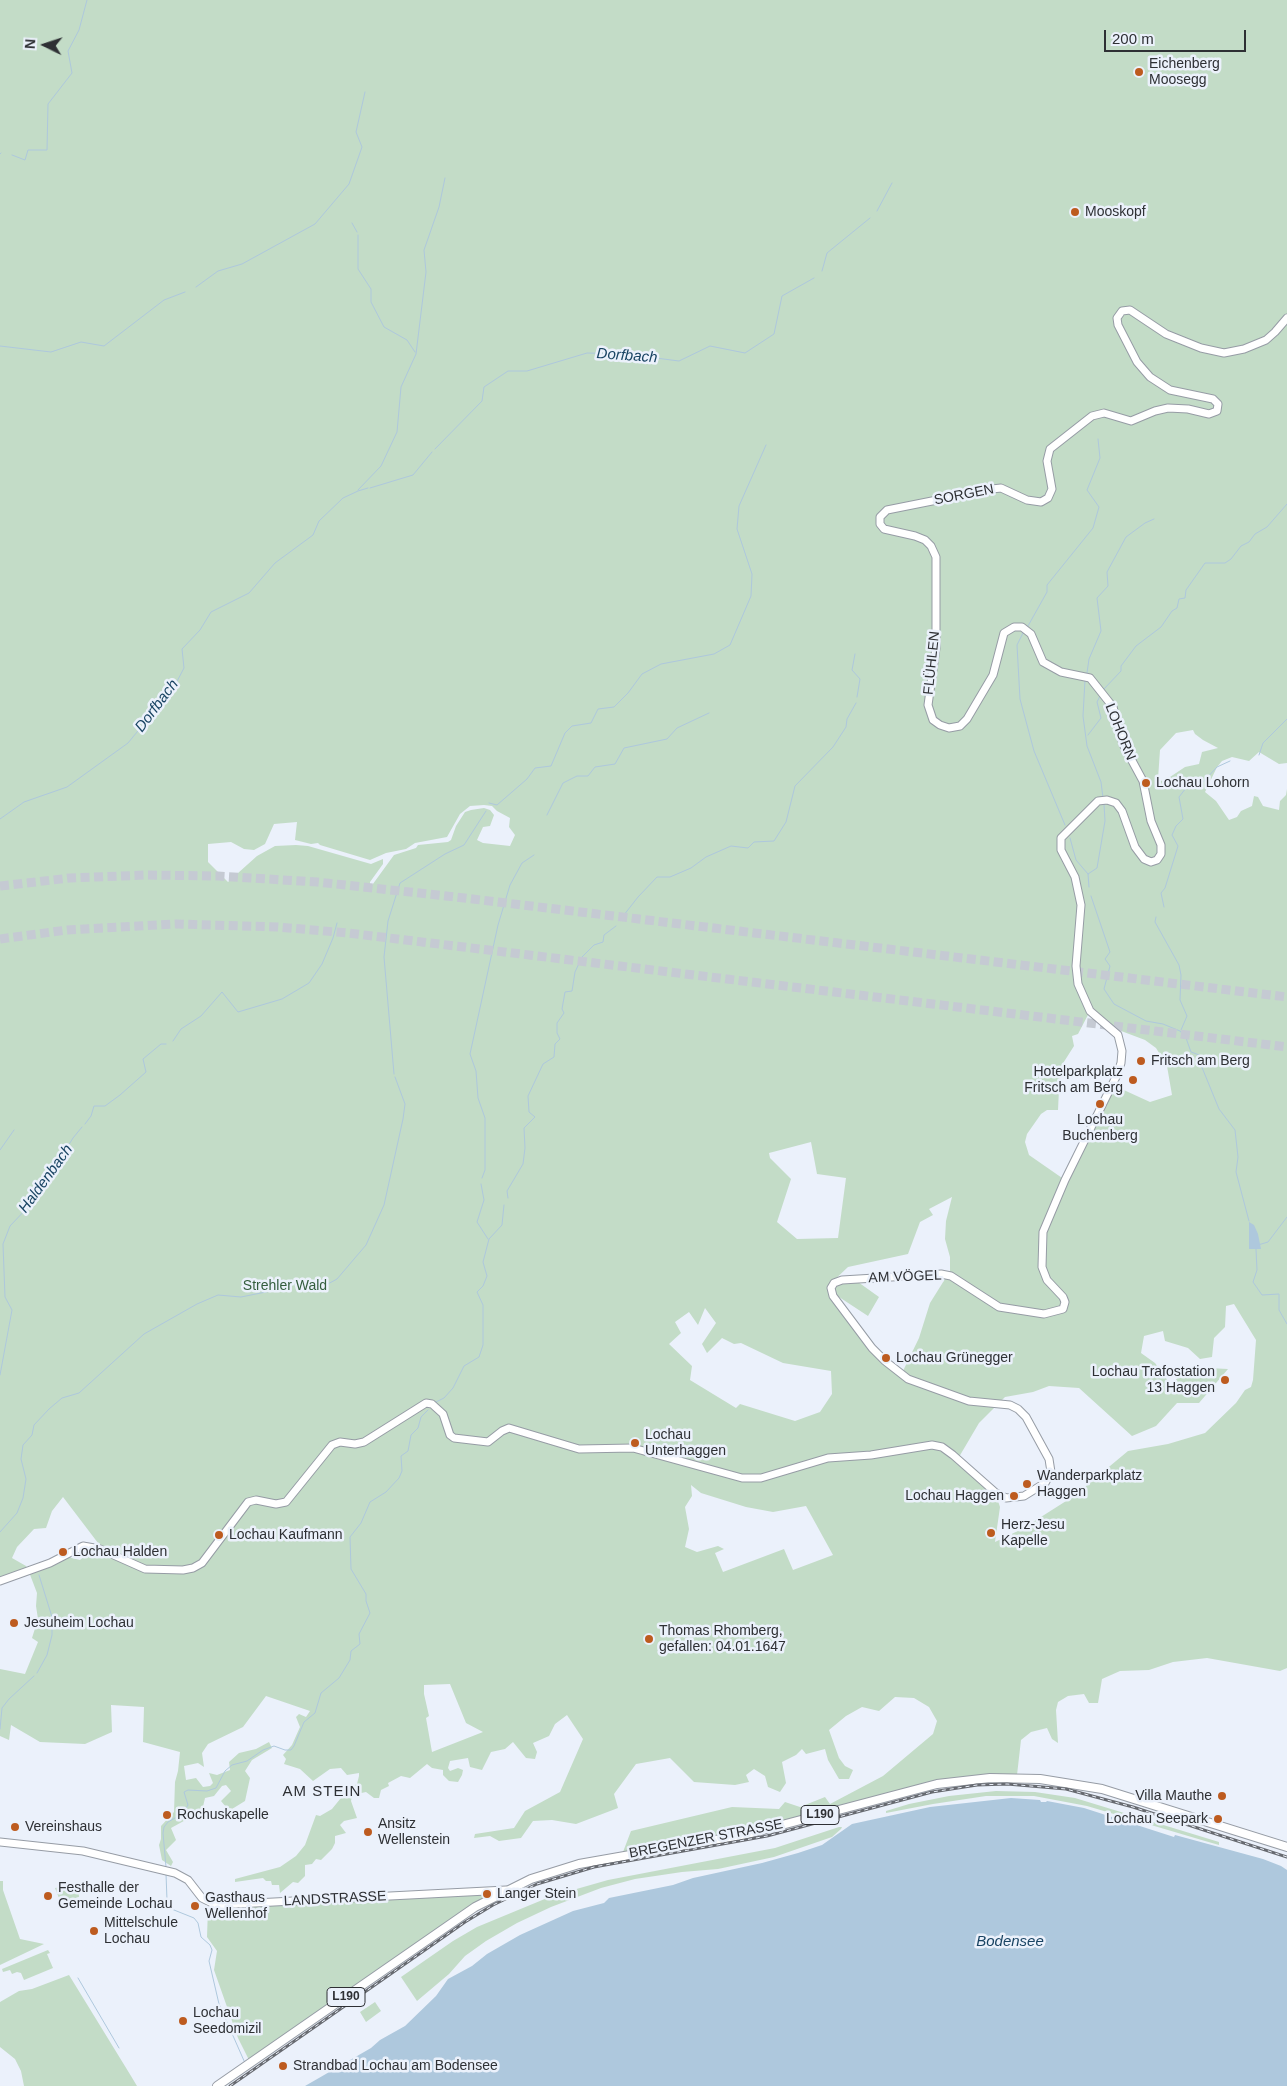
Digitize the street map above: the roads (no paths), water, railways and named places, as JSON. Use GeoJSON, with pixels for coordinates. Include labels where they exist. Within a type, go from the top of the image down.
{"type":"FeatureCollection","features":[{"type":"Feature","properties":{"kind":"main road","name":"BREGENZER STRASSE"},"geometry":{"type":"LineString","coordinates":[[506,1890],[540,1876],[579,1864],[744,1834],[937,1784],[990,1778],[1040,1779],[1102,1789],[1287,1847]]}},
{"type":"Feature","properties":{"kind":"main road","name":"L190"},"geometry":{"type":"LineString","coordinates":[[217,2086],[438,1932],[475,1907],[506,1890]]}},
{"type":"Feature","properties":{"kind":"street","name":"SORGEN"},"geometry":{"type":"LineString","coordinates":[[936,583],[936,557],[931,546],[920,537],[884,529],[880,521],[884,511],[997,488],[1004,489],[1027,500],[1041,502],[1048,498],[1052,489],[1047,461],[1050,448],[1092,416],[1104,413],[1131,421],[1168,408],[1188,409],[1210,414],[1217,411],[1218,404],[1213,399],[1170,390],[1150,377],[1138,362],[1118,326],[1117,318],[1120,312],[1130,310],[1166,334],[1202,348],[1224,353],[1244,349],[1266,340],[1276,332],[1287,318]]}},
{"type":"Feature","properties":{"kind":"street","name":"FLÜHLEN"},"geometry":{"type":"LineString","coordinates":[[936,583],[936,648],[928,709],[936,723],[944,727],[953,728]]}},
{"type":"Feature","properties":{"kind":"street","name":"LOHORN"},"geometry":{"type":"LineString","coordinates":[[953,728],[964,723],[974,710],[993,675],[1004,634],[1014,627],[1022,627],[1028,630],[1040,658],[1048,666],[1061,672],[1086,677],[1102,692],[1113,707],[1123,744],[1143,781],[1150,822],[1161,846],[1161,854],[1157,860],[1148,861],[1139,854],[1122,810],[1114,802],[1102,800],[1065,832],[1060,842],[1063,854],[1074,877],[1081,905],[1076,975],[1079,990],[1090,1011]]}},
{"type":"Feature","properties":{"kind":"street","name":"AM VÖGEL"},"geometry":{"type":"LineString","coordinates":[[0,1581],[50,1563],[83,1546],[100,1549],[145,1569],[183,1570],[193,1568],[202,1563],[248,1502],[256,1500],[276,1504],[286,1502],[332,1445],[340,1442],[355,1444],[364,1442],[426,1403],[432,1404],[443,1414],[450,1435],[454,1438],[488,1442],[509,1428],[579,1449],[633,1448],[742,1478],[767,1477],[813,1461],[828,1458],[871,1455],[932,1445],[942,1447],[992,1490],[1006,1498],[1024,1496],[1045,1483],[1051,1472],[1049,1459],[1026,1417],[1018,1409],[1010,1405],[969,1401],[908,1379],[872,1348],[833,1296],[831,1290],[834,1283],[842,1280],[938,1274],[951,1276],[996,1306],[1044,1314],[1055,1313],[1064,1308],[1064,1297],[1047,1280],[1042,1267],[1043,1232],[1064,1183],[1116,1077],[1122,1057],[1122,1046],[1118,1035],[1090,1011]]}},
{"type":"Feature","properties":{"kind":"street","name":"LANDSTRASSE"},"geometry":{"type":"LineString","coordinates":[[0,1842],[38,1845],[83,1852],[166,1871],[188,1880],[206,1901],[221,1905],[506,1890]]}},
{"type":"Feature","properties":{"kind":"water"},"geometry":{"type":"Polygon","coordinates":[[[1249,1222],[1254,1225],[1258,1234],[1261,1249],[1249,1249],[1249,1222]]]}},
{"type":"Feature","properties":{"kind":"water","name":"Bodensee"},"geometry":{"type":"Polygon","coordinates":[[[1011,1798],[1040,1800],[1041,1802],[1047,1801],[1084,1808],[1174,1837],[1175,1835],[1263,1859],[1287,1870],[1287,2086],[305,2086],[405,2026],[436,1996],[448,1979],[520,1935],[573,1911],[604,1903],[609,1898],[673,1885],[693,1878],[798,1853],[822,1845],[852,1824],[930,1807],[1011,1798]]]}},
{"type":"Feature","properties":{"kind":"waterway"},"geometry":{"type":"LineString","coordinates":[[12,155],[25,160],[28,150],[47,150],[48,104],[72,73],[68,51],[79,30],[87,0]]}},
{"type":"Feature","properties":{"kind":"waterway"},"geometry":{"type":"LineString","coordinates":[[196,287],[218,271],[242,264],[315,224],[349,184],[362,147],[356,132],[365,92]]}},
{"type":"Feature","properties":{"kind":"waterway"},"geometry":{"type":"LineString","coordinates":[[358,490],[381,466],[397,432],[401,387],[416,354],[426,272],[424,250],[439,207],[445,178]]}},
{"type":"Feature","properties":{"kind":"waterway","name":"Dorfbach"},"geometry":{"type":"LineString","coordinates":[[877,211],[892,183]]}},
{"type":"Feature","properties":{"kind":"waterway","name":"Dorfbach"},"geometry":{"type":"LineString","coordinates":[[822,271],[827,253],[870,218]]}},
{"type":"Feature","properties":{"kind":"waterway"},"geometry":{"type":"LineString","coordinates":[[352,223],[357,232]]}},
{"type":"Feature","properties":{"kind":"waterway"},"geometry":{"type":"LineString","coordinates":[[358,235],[358,269],[371,289],[371,302],[384,327],[407,340],[415,352]]}},
{"type":"Feature","properties":{"kind":"waterway","name":"Dorfbach"},"geometry":{"type":"LineString","coordinates":[[435,449],[482,401],[484,387],[508,371],[527,371],[587,353],[625,354],[679,361],[710,346],[745,353],[774,334],[782,296],[814,278]]}},
{"type":"Feature","properties":{"kind":"waterway"},"geometry":{"type":"LineString","coordinates":[[0,346],[51,352],[81,342],[104,346],[164,300],[185,292]]}},
{"type":"Feature","properties":{"kind":"waterway"},"geometry":{"type":"LineString","coordinates":[[1028,626],[1047,592],[1047,585],[1093,528],[1099,507],[1087,490],[1100,458],[1098,439]]}},
{"type":"Feature","properties":{"kind":"waterway"},"geometry":{"type":"LineString","coordinates":[[489,803],[497,805],[527,779],[535,768],[551,766],[565,733],[572,726],[591,723],[598,709],[614,707],[628,693],[642,674],[661,664],[714,654],[730,645],[751,596],[752,574],[737,529],[739,506],[766,445]]}},
{"type":"Feature","properties":{"kind":"waterway","name":"Dorfbach"},"geometry":{"type":"LineString","coordinates":[[370,488],[413,475],[432,452]]}},
{"type":"Feature","properties":{"kind":"waterway","name":"Dorfbach"},"geometry":{"type":"LineString","coordinates":[[0,819],[24,802],[67,787],[128,743],[174,687],[184,668],[182,649],[200,630],[211,612],[249,593],[275,563],[313,535],[319,521],[343,498],[368,488]]}},
{"type":"Feature","properties":{"kind":"waterway"},"geometry":{"type":"LineString","coordinates":[[1104,689],[1121,671],[1121,666],[1136,646],[1161,627],[1172,611],[1177,608],[1179,599],[1185,598],[1186,590],[1205,563],[1225,563],[1231,559],[1241,546],[1267,527],[1287,504]]}},
{"type":"Feature","properties":{"kind":"waterway"},"geometry":{"type":"LineString","coordinates":[[1087,673],[1089,659],[1101,631],[1097,598],[1108,586],[1107,572],[1126,537],[1145,523],[1154,519]]}},
{"type":"Feature","properties":{"kind":"waterway"},"geometry":{"type":"LineString","coordinates":[[1023,633],[1017,645],[1020,699],[1034,751],[1065,825]]}},
{"type":"Feature","properties":{"kind":"waterway"},"geometry":{"type":"LineString","coordinates":[[855,654],[852,670],[860,679],[857,697]]}},
{"type":"Feature","properties":{"kind":"waterway"},"geometry":{"type":"LineString","coordinates":[[1085,680],[1083,716],[1087,746],[1101,782],[1103,798]]}},
{"type":"Feature","properties":{"kind":"waterway"},"geometry":{"type":"LineString","coordinates":[[1088,735],[1101,718],[1097,702],[1101,694]]}},
{"type":"Feature","properties":{"kind":"waterway"},"geometry":{"type":"LineString","coordinates":[[620,920],[657,877],[670,877],[691,868],[706,857],[731,846],[748,848],[754,842],[774,841],[786,822],[795,786],[833,747],[846,727],[847,719],[856,703]]}},
{"type":"Feature","properties":{"kind":"waterway"},"geometry":{"type":"LineString","coordinates":[[547,815],[563,783],[577,776],[588,776],[595,767],[615,764],[624,748],[667,739],[677,728],[709,713]]}},
{"type":"Feature","properties":{"kind":"waterway"},"geometry":{"type":"LineString","coordinates":[[1259,755],[1263,743],[1287,719]]}},
{"type":"Feature","properties":{"kind":"waterway"},"geometry":{"type":"LineString","coordinates":[[1164,907],[1161,893],[1165,888],[1178,846],[1172,835],[1176,826],[1183,819],[1179,797],[1186,788],[1202,783],[1217,767],[1230,761]]}},
{"type":"Feature","properties":{"kind":"waterway"},"geometry":{"type":"LineString","coordinates":[[1089,887],[1088,874],[1097,868],[1105,821],[1104,804]]}},
{"type":"Feature","properties":{"kind":"waterway"},"geometry":{"type":"LineString","coordinates":[[394,1074],[384,957],[388,921],[400,883],[445,854],[464,845],[486,811]]}},
{"type":"Feature","properties":{"kind":"waterway"},"geometry":{"type":"LineString","coordinates":[[1070,838],[1076,860],[1088,874]]}},
{"type":"Feature","properties":{"kind":"waterway"},"geometry":{"type":"LineString","coordinates":[[482,1178],[485,1170],[485,1118],[478,1098],[476,1071],[470,1054],[498,925],[510,885],[522,863],[534,855]]}},
{"type":"Feature","properties":{"kind":"waterway"},"geometry":{"type":"LineString","coordinates":[[1091,896],[1110,952],[1105,959],[1110,966],[1104,989],[1114,1004],[1146,1021],[1163,1024],[1180,1031],[1186,1038],[1191,1052],[1202,1056],[1201,1065],[1219,1109],[1235,1130],[1238,1157],[1236,1172],[1249,1221]]}},
{"type":"Feature","properties":{"kind":"waterway"},"geometry":{"type":"LineString","coordinates":[[1156,917],[1155,922],[1179,965],[1181,975],[1180,1000],[1187,1016],[1181,1030]]}},
{"type":"Feature","properties":{"kind":"waterway","name":"Haldenbach"},"geometry":{"type":"LineString","coordinates":[[173,1041],[181,1029],[201,1016],[222,992],[238,1012],[282,999],[309,983],[322,964],[337,923]]}},
{"type":"Feature","properties":{"kind":"waterway"},"geometry":{"type":"LineString","coordinates":[[508,1198],[507,1191],[523,1164],[525,1148],[524,1128],[535,1117],[529,1112],[528,1096],[543,1064],[554,1057],[555,1044],[560,1039],[557,1033],[557,1023],[564,1013],[562,1009],[565,992],[572,991],[575,972],[582,957],[594,945],[603,942],[604,935],[616,926]]}},
{"type":"Feature","properties":{"kind":"waterway","name":"Haldenbach"},"geometry":{"type":"LineString","coordinates":[[85,1124],[91,1116],[94,1106],[105,1106],[120,1095],[146,1072],[143,1059],[161,1044],[166,1044]]}},
{"type":"Feature","properties":{"kind":"waterway"},"geometry":{"type":"LineString","coordinates":[[0,1532],[17,1513],[23,1498],[26,1479],[21,1459],[23,1445],[32,1435],[34,1425],[62,1398],[79,1393],[144,1334],[197,1304],[218,1295],[241,1297],[293,1284],[326,1285],[337,1279],[366,1245],[384,1205],[405,1104],[395,1077]]}},
{"type":"Feature","properties":{"kind":"waterway","name":"Haldenbach"},"geometry":{"type":"LineString","coordinates":[[0,1375],[12,1310],[5,1297],[3,1244],[10,1226],[28,1207],[37,1189],[50,1175],[82,1127]]}},
{"type":"Feature","properties":{"kind":"waterway"},"geometry":{"type":"LineString","coordinates":[[0,1150],[14,1130]]}},
{"type":"Feature","properties":{"kind":"waterway"},"geometry":{"type":"LineString","coordinates":[[481,1184],[484,1200],[477,1222],[488,1239]]}},
{"type":"Feature","properties":{"kind":"waterway"},"geometry":{"type":"LineString","coordinates":[[436,1402],[444,1398],[453,1388],[464,1366],[479,1357],[483,1345],[483,1305],[477,1292],[483,1286],[487,1276],[483,1262],[489,1239],[502,1225],[504,1205]]}},
{"type":"Feature","properties":{"kind":"waterway"},"geometry":{"type":"LineString","coordinates":[[1258,1245],[1268,1242],[1287,1217]]}},
{"type":"Feature","properties":{"kind":"waterway"},"geometry":{"type":"LineString","coordinates":[[1256,1249],[1257,1270],[1253,1282],[1262,1295],[1279,1294],[1279,1310],[1287,1324]]}},
{"type":"Feature","properties":{"kind":"waterway"},"geometry":{"type":"LineString","coordinates":[[166,1867],[164,1827],[168,1822],[182,1814],[188,1805],[184,1792],[188,1790],[207,1791],[216,1788],[225,1771],[232,1765],[247,1761],[263,1750],[274,1746],[291,1750],[304,1722],[315,1713],[321,1693],[339,1678],[350,1660],[351,1651],[360,1644],[359,1634],[370,1613],[366,1594],[351,1569],[350,1537],[361,1523],[370,1502],[386,1492],[399,1478],[402,1471],[401,1456],[408,1451],[411,1435],[418,1428],[421,1417],[428,1410]]}},
{"type":"Feature","properties":{"kind":"waterway"},"geometry":{"type":"LineString","coordinates":[[37,1673],[47,1655],[52,1635],[52,1617],[39,1575]]}},
{"type":"Feature","properties":{"kind":"waterway"},"geometry":{"type":"LineString","coordinates":[[0,1729],[2,1708],[34,1676]]}},
{"type":"Feature","properties":{"kind":"waterway"},"geometry":{"type":"LineString","coordinates":[[166,1874],[169,1908],[194,1918],[198,1923],[201,1937],[210,1945],[212,1950],[209,1961],[219,2004],[245,2063]]}},
{"type":"Feature","properties":{"kind":"waterway"},"geometry":{"type":"LineString","coordinates":[[78,1978],[119,2048]]}},
{"type":"Feature","properties":{"kind":"tunnel"},"geometry":{"type":"LineString","coordinates":[[0,886],[70,878],[146,875],[218,876],[317,882],[1287,997]]}},
{"type":"Feature","properties":{"kind":"tunnel"},"geometry":{"type":"LineString","coordinates":[[0,939],[67,930],[176,924],[278,927],[348,933],[1287,1047]]}},
{"type":"Feature","properties":{"kind":"railway"},"geometry":{"type":"LineString","coordinates":[[230,2086],[465,1922],[493,1905],[537,1884],[594,1867],[767,1836],[932,1792],[977,1785],[1007,1784],[1066,1789],[1133,1807],[1287,1857]]}},
{"type":"Feature","properties":{"kind":"place","name":"Eichenberg Moosegg"},"geometry":{"type":"Point","coordinates":[1139,72]}},
{"type":"Feature","properties":{"kind":"place","name":"Mooskopf"},"geometry":{"type":"Point","coordinates":[1075,212]}},
{"type":"Feature","properties":{"kind":"place","name":"Lochau Lohorn"},"geometry":{"type":"Point","coordinates":[1146,783]}},
{"type":"Feature","properties":{"kind":"place","name":"Fritsch am Berg"},"geometry":{"type":"Point","coordinates":[1141,1061]}},
{"type":"Feature","properties":{"kind":"place","name":"Hotelparkplatz Fritsch am Berg"},"geometry":{"type":"Point","coordinates":[1133,1080]}},
{"type":"Feature","properties":{"kind":"place","name":"Lochau Buchenberg"},"geometry":{"type":"Point","coordinates":[1100,1104]}},
{"type":"Feature","properties":{"kind":"place","name":"Lochau Grünegger"},"geometry":{"type":"Point","coordinates":[886,1358]}},
{"type":"Feature","properties":{"kind":"place","name":"Lochau Trafostation 13 Haggen"},"geometry":{"type":"Point","coordinates":[1225,1380]}},
{"type":"Feature","properties":{"kind":"place","name":"Lochau Unterhaggen"},"geometry":{"type":"Point","coordinates":[635,1443]}},
{"type":"Feature","properties":{"kind":"place","name":"Wanderparkplatz Haggen"},"geometry":{"type":"Point","coordinates":[1027,1484]}},
{"type":"Feature","properties":{"kind":"place","name":"Lochau Haggen"},"geometry":{"type":"Point","coordinates":[1014,1496]}},
{"type":"Feature","properties":{"kind":"place","name":"Herz-Jesu Kapelle"},"geometry":{"type":"Point","coordinates":[991,1533]}},
{"type":"Feature","properties":{"kind":"place","name":"Lochau Kaufmann"},"geometry":{"type":"Point","coordinates":[219,1535]}},
{"type":"Feature","properties":{"kind":"place","name":"Lochau Halden"},"geometry":{"type":"Point","coordinates":[63,1552]}},
{"type":"Feature","properties":{"kind":"place","name":"Jesuheim Lochau"},"geometry":{"type":"Point","coordinates":[14,1623]}},
{"type":"Feature","properties":{"kind":"place","name":"Thomas Rhomberg, gefallen: 04.01.1647"},"geometry":{"type":"Point","coordinates":[649,1639]}},
{"type":"Feature","properties":{"kind":"place","name":"Villa Mauthe"},"geometry":{"type":"Point","coordinates":[1222,1796]}},
{"type":"Feature","properties":{"kind":"place","name":"Rochuskapelle"},"geometry":{"type":"Point","coordinates":[167,1815]}},
{"type":"Feature","properties":{"kind":"place","name":"Lochau Seepark"},"geometry":{"type":"Point","coordinates":[1218,1819]}},
{"type":"Feature","properties":{"kind":"place","name":"Vereinshaus"},"geometry":{"type":"Point","coordinates":[15,1827]}},
{"type":"Feature","properties":{"kind":"place","name":"Ansitz Wellenstein"},"geometry":{"type":"Point","coordinates":[368,1832]}},
{"type":"Feature","properties":{"kind":"place","name":"Langer Stein"},"geometry":{"type":"Point","coordinates":[487,1894]}},
{"type":"Feature","properties":{"kind":"place","name":"Festhalle der Gemeinde Lochau"},"geometry":{"type":"Point","coordinates":[48,1896]}},
{"type":"Feature","properties":{"kind":"place","name":"Gasthaus Wellenhof"},"geometry":{"type":"Point","coordinates":[195,1906]}},
{"type":"Feature","properties":{"kind":"place","name":"Mittelschule Lochau"},"geometry":{"type":"Point","coordinates":[94,1931]}},
{"type":"Feature","properties":{"kind":"place","name":"Lochau Seedomizil"},"geometry":{"type":"Point","coordinates":[183,2021]}},
{"type":"Feature","properties":{"kind":"place","name":"Strandbad Lochau am Bodensee"},"geometry":{"type":"Point","coordinates":[283,2066]}},
{"type":"Feature","properties":{"kind":"district","name":"AM STEIN"},"geometry":{"type":"Point","coordinates":[322,1792]}},
{"type":"Feature","properties":{"kind":"park label","name":"Strehler Wald"},"geometry":{"type":"Point","coordinates":[285,1286]}}]}
